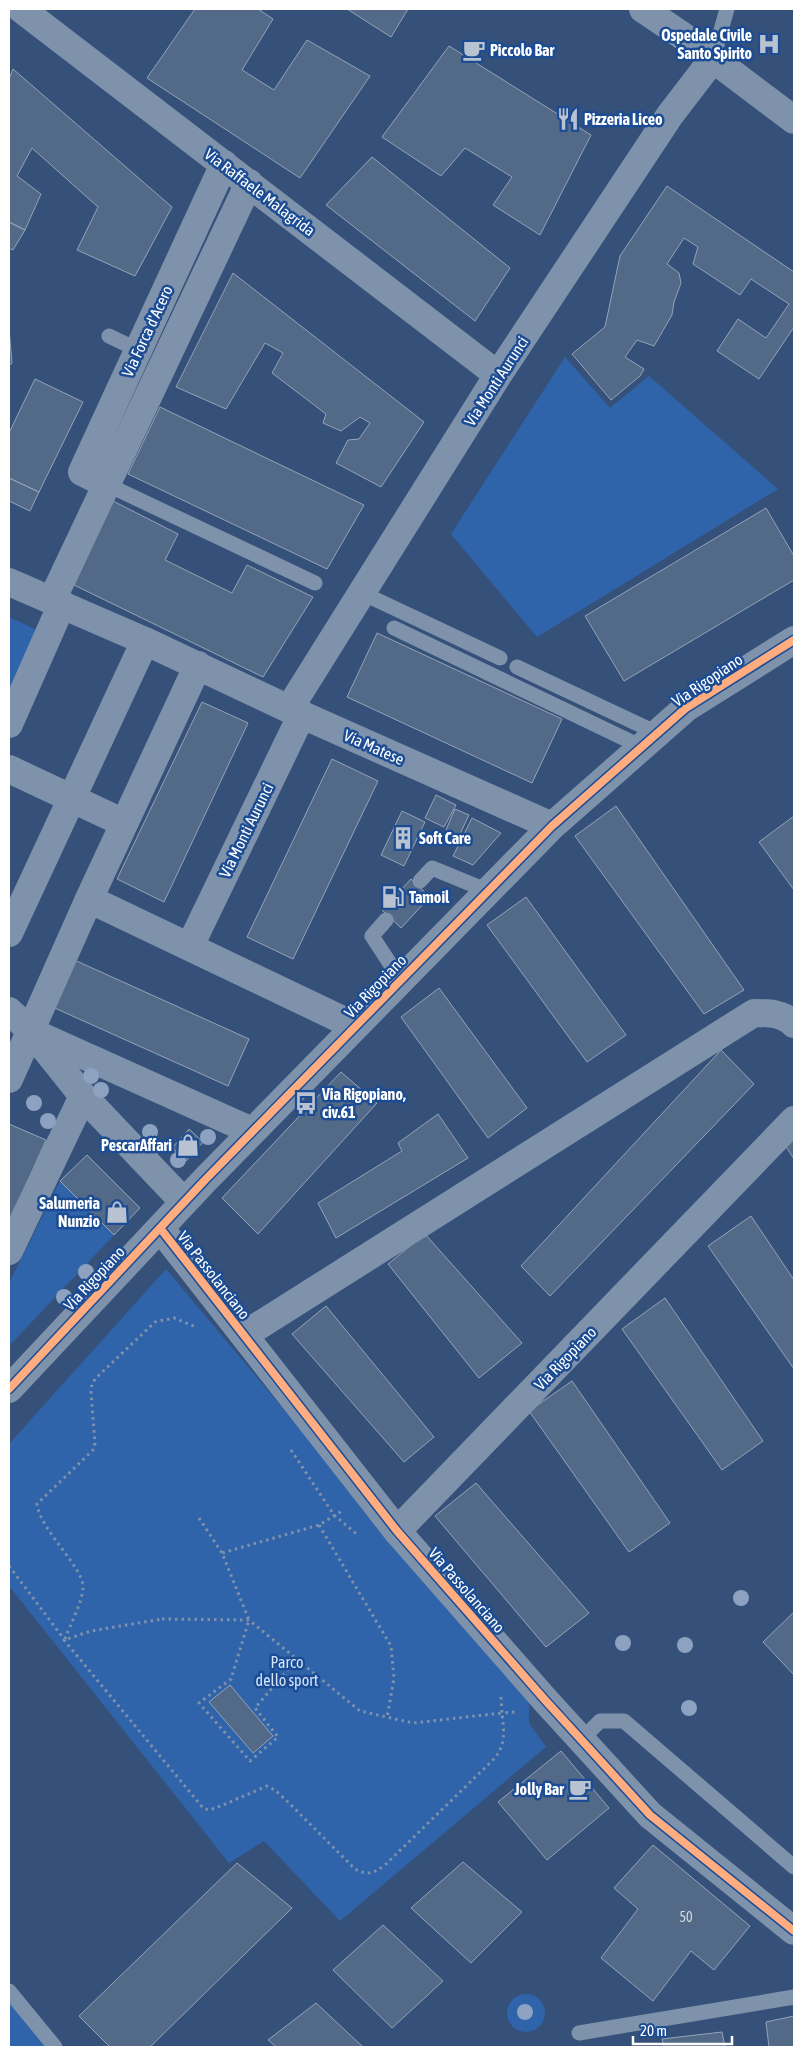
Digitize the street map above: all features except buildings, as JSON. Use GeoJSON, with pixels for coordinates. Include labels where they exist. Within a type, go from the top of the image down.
{"type":"FeatureCollection","features":[{"type":"Feature","properties":{"kind":"street","name":"Via Raffaele Malagrida"},"geometry":{"type":"LineString","coordinates":[[21,9],[498,375]]}},
{"type":"Feature","properties":{"kind":"street"},"geometry":{"type":"LineString","coordinates":[[643,9],[794,120]]}},
{"type":"Feature","properties":{"kind":"street","name":"Via Monti Aurunci"},"geometry":{"type":"LineString","coordinates":[[190,946],[296,712],[362,593],[498,375],[670,115],[713,59]]}},
{"type":"Feature","properties":{"kind":"street","name":"Via Forca d'Acero"},"geometry":{"type":"LineString","coordinates":[[108,485],[82,472],[224,164]]}},
{"type":"Feature","properties":{"kind":"street","name":"Via Forca d'Acero"},"geometry":{"type":"LineString","coordinates":[[57,602],[108,485],[248,183]]}},
{"type":"Feature","properties":{"kind":"street","name":"Via Matese"},"geometry":{"type":"LineString","coordinates":[[9,582],[145,641],[296,712],[552,826]]}},
{"type":"Feature","properties":{"kind":"street"},"geometry":{"type":"LineString","coordinates":[[9,724],[57,602]]}},
{"type":"Feature","properties":{"kind":"street","name":"Via Rigopiano"},"geometry":{"type":"LineString","coordinates":[[9,1389],[252,1131],[552,826],[686,708],[794,640]]}},
{"type":"Feature","properties":{"kind":"street"},"geometry":{"type":"LineString","coordinates":[[9,933],[145,641]]}},
{"type":"Feature","properties":{"kind":"street"},"geometry":{"type":"LineString","coordinates":[[9,1079],[89,899],[198,665]]}},
{"type":"Feature","properties":{"kind":"street"},"geometry":{"type":"LineString","coordinates":[[9,769],[124,823]]}},
{"type":"Feature","properties":{"kind":"street"},"geometry":{"type":"LineString","coordinates":[[89,899],[355,1026]]}},
{"type":"Feature","properties":{"kind":"street"},"geometry":{"type":"LineString","coordinates":[[9,1011],[31,1031],[83,1096],[184,1202]]}},
{"type":"Feature","properties":{"kind":"street"},"geometry":{"type":"LineString","coordinates":[[244,1335],[754,1013],[787,1017],[794,1024]]}},
{"type":"Feature","properties":{"kind":"street"},"geometry":{"type":"LineString","coordinates":[[31,1031],[252,1131]]}},
{"type":"Feature","properties":{"kind":"street"},"geometry":{"type":"LineString","coordinates":[[9,1250],[83,1096]]}},
{"type":"Feature","properties":{"kind":"street","name":"Via Rigopiano"},"geometry":{"type":"LineString","coordinates":[[397,1531],[794,1120]]}},
{"type":"Feature","properties":{"kind":"street","name":"Via Passolanciano"},"geometry":{"type":"LineString","coordinates":[[160,1228],[397,1531],[581,1740],[650,1815],[794,1931]]}},
{"type":"Feature","properties":{"kind":"lane"},"geometry":{"type":"LineString","coordinates":[[713,59],[727,9]]}},
{"type":"Feature","properties":{"kind":"lane"},"geometry":{"type":"LineString","coordinates":[[109,336],[138,350]]}},
{"type":"Feature","properties":{"kind":"lane"},"geometry":{"type":"LineString","coordinates":[[108,485],[315,582]]}},
{"type":"Feature","properties":{"kind":"lane"},"geometry":{"type":"LineString","coordinates":[[362,593],[500,658]]}},
{"type":"Feature","properties":{"kind":"lane"},"geometry":{"type":"LineString","coordinates":[[394,628],[650,740]]}},
{"type":"Feature","properties":{"kind":"lane"},"geometry":{"type":"LineString","coordinates":[[518,667],[650,740]]}},
{"type":"Feature","properties":{"kind":"lane"},"geometry":{"type":"LineString","coordinates":[[420,881],[432,868],[488,891]]}},
{"type":"Feature","properties":{"kind":"lane"},"geometry":{"type":"LineString","coordinates":[[386,920],[372,936],[400,979]]}},
{"type":"Feature","properties":{"kind":"lane"},"geometry":{"type":"LineString","coordinates":[[581,1740],[600,1721],[624,1721],[794,1867]]}},
{"type":"Feature","properties":{"kind":"lane"},"geometry":{"type":"LineString","coordinates":[[9,1991],[55,2047]]}},
{"type":"Feature","properties":{"kind":"lane"},"geometry":{"type":"LineString","coordinates":[[579,2033],[794,1997]]}},
{"type":"Feature","properties":{"kind":"path"},"geometry":{"type":"LineString","coordinates":[[64,1640],[82,1593],[83,1580],[41,1518],[37,1504],[94,1449],[91,1392],[92,1384],[96,1378],[155,1322],[174,1318],[200,1329]]}},
{"type":"Feature","properties":{"kind":"path"},"geometry":{"type":"LineString","coordinates":[[222,1553],[319,1525],[334,1516],[288,1445]]}},
{"type":"Feature","properties":{"kind":"path"},"geometry":{"type":"LineString","coordinates":[[9,1566],[64,1640],[203,1808],[209,1810],[216,1808],[267,1786],[275,1790],[288,1802],[355,1869],[367,1874],[377,1871],[494,1758],[501,1749],[504,1740],[502,1713],[413,1723],[360,1712],[249,1620],[222,1553],[198,1518]]}},
{"type":"Feature","properties":{"kind":"path"},"geometry":{"type":"LineString","coordinates":[[319,1525],[391,1646],[394,1678],[387,1718]]}},
{"type":"Feature","properties":{"kind":"path"},"geometry":{"type":"LineString","coordinates":[[64,1640],[91,1631],[162,1619],[249,1620]]}},
{"type":"Feature","properties":{"kind":"path"},"geometry":{"type":"LineString","coordinates":[[249,1620],[231,1679],[199,1703],[250,1761],[278,1737],[255,1708],[297,1660]]}},
{"type":"Feature","properties":{"kind":"green space"},"geometry":{"type":"Polygon","coordinates":[[[565,357],[610,408],[649,376],[778,489],[537,637],[451,534],[565,357]]]}},
{"type":"Feature","properties":{"kind":"green space"},"geometry":{"type":"Polygon","coordinates":[[[9,617],[39,631],[9,695],[9,617]]]}},
{"type":"Feature","properties":{"kind":"green space"},"geometry":{"type":"Polygon","coordinates":[[[60,1181],[114,1235],[9,1346],[9,1283],[60,1181]]]}},
{"type":"Feature","properties":{"kind":"green space","name":"Parco dello sport"},"geometry":{"type":"Polygon","coordinates":[[[166,1269],[529,1702],[529,1723],[546,1747],[340,1921],[264,1841],[229,1863],[9,1586],[9,1444],[166,1269]]]}},
{"type":"Feature","properties":{"kind":"green space"},"geometry":{"type":"Polygon","coordinates":[[[526,1994],[539,2000],[545,2013],[539,2026],[526,2032],[513,2026],[507,2013],[513,2000],[526,1994]]]}},
{"type":"Feature","properties":{"kind":"green space"},"geometry":{"type":"Polygon","coordinates":[[[9,2001],[47,2047],[9,2047],[9,2001]]]}},
{"type":"Feature","properties":{"kind":"cycle path"},"geometry":{"type":"LineString","coordinates":[[9,1389],[205,1180],[552,826],[686,708],[794,640]]}},
{"type":"Feature","properties":{"kind":"cycle path"},"geometry":{"type":"LineString","coordinates":[[160,1228],[397,1531],[545,1700],[650,1815],[794,1931]]}},
{"type":"Feature","properties":{"kind":"place","name":"Ospedale Civile Santo Spirito"},"geometry":{"type":"Point","coordinates":[769,44]}},
{"type":"Feature","properties":{"kind":"place","name":"Piccolo Bar"},"geometry":{"type":"Point","coordinates":[474,50]}},
{"type":"Feature","properties":{"kind":"place","name":"Pizzeria Liceo"},"geometry":{"type":"Point","coordinates":[568,119]}},
{"type":"Feature","properties":{"kind":"place","name":"Soft Care"},"geometry":{"type":"Point","coordinates":[403,838]}},
{"type":"Feature","properties":{"kind":"place","name":"Tamoil"},"geometry":{"type":"Point","coordinates":[393,897]}},
{"type":"Feature","properties":{"kind":"place","name":"Via Rigopiano, civ.61"},"geometry":{"type":"Point","coordinates":[306,1103]}},
{"type":"Feature","properties":{"kind":"place","name":"PescarAffari"},"geometry":{"type":"Point","coordinates":[188,1145]}},
{"type":"Feature","properties":{"kind":"place","name":"Salumeria Nunzio"},"geometry":{"type":"Point","coordinates":[117,1212]}},
{"type":"Feature","properties":{"kind":"place","name":"Jolly Bar"},"geometry":{"type":"Point","coordinates":[580,1789]}}]}
